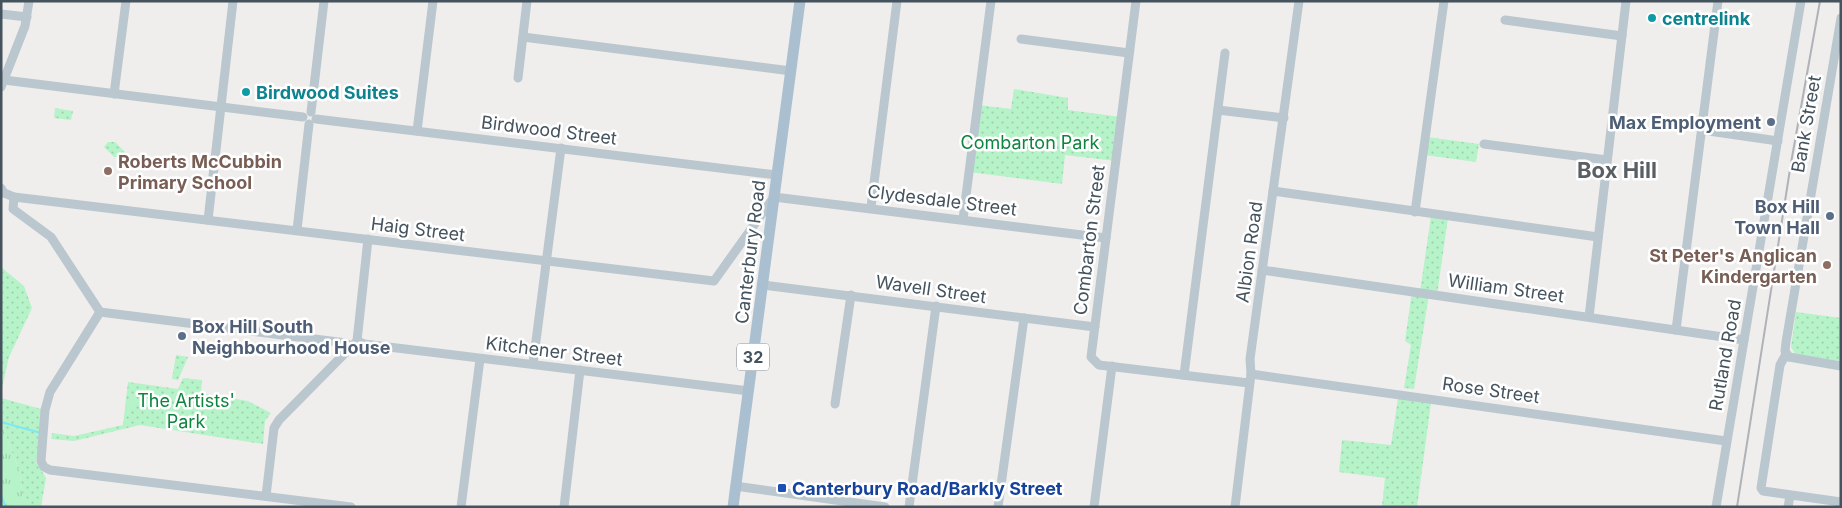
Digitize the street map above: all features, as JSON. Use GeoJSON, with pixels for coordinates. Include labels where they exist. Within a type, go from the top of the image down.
{"type":"FeatureCollection","features":[{"type":"Feature","properties":{"kind":"main road","name":"Canterbury Road"},"geometry":{"type":"LineString","coordinates":[[733,507],[800,1]]}},
{"type":"Feature","properties":{"kind":"street"},"geometry":{"type":"LineString","coordinates":[[3,84],[26,17],[29,1]]}},
{"type":"Feature","properties":{"kind":"street"},"geometry":{"type":"LineString","coordinates":[[114,94],[126,1]]}},
{"type":"Feature","properties":{"kind":"street"},"geometry":{"type":"LineString","coordinates":[[208,220],[233,1]]}},
{"type":"Feature","properties":{"kind":"street"},"geometry":{"type":"LineString","coordinates":[[297,230],[324,1]]}},
{"type":"Feature","properties":{"kind":"street"},"geometry":{"type":"LineString","coordinates":[[418,131],[433,1]]}},
{"type":"Feature","properties":{"kind":"street"},"geometry":{"type":"LineString","coordinates":[[518,78],[527,1]]}},
{"type":"Feature","properties":{"kind":"street"},"geometry":{"type":"LineString","coordinates":[[871,207],[897,1]]}},
{"type":"Feature","properties":{"kind":"street"},"geometry":{"type":"LineString","coordinates":[[963,219],[991,1]]}},
{"type":"Feature","properties":{"kind":"street","name":"Combarton Street"},"geometry":{"type":"LineString","coordinates":[[1094,362],[1091,357],[1136,1]]}},
{"type":"Feature","properties":{"kind":"street","name":"Albion Road"},"geometry":{"type":"LineString","coordinates":[[1235,507],[1250,379],[1250,359],[1299,1]]}},
{"type":"Feature","properties":{"kind":"street"},"geometry":{"type":"LineString","coordinates":[[1415,212],[1444,1]]}},
{"type":"Feature","properties":{"kind":"street"},"geometry":{"type":"LineString","coordinates":[[1589,316],[1626,1]]}},
{"type":"Feature","properties":{"kind":"street"},"geometry":{"type":"LineString","coordinates":[[1676,330],[1718,1]]}},
{"type":"Feature","properties":{"kind":"street","name":"Rutland Road"},"geometry":{"type":"LineString","coordinates":[[1716,507],[1802,1]]}},
{"type":"Feature","properties":{"kind":"street"},"geometry":{"type":"LineString","coordinates":[[1,14],[26,17]]}},
{"type":"Feature","properties":{"kind":"street","name":"Bank Street"},"geometry":{"type":"LineString","coordinates":[[1790,496],[1763,491],[1761,488],[1780,362],[1787,356],[1787,333],[1841,18]]}},
{"type":"Feature","properties":{"kind":"street"},"geometry":{"type":"LineString","coordinates":[[1505,20],[1622,36]]}},
{"type":"Feature","properties":{"kind":"street"},"geometry":{"type":"LineString","coordinates":[[523,37],[791,71]]}},
{"type":"Feature","properties":{"kind":"street"},"geometry":{"type":"LineString","coordinates":[[1021,39],[1129,53]]}},
{"type":"Feature","properties":{"kind":"street"},"geometry":{"type":"LineString","coordinates":[[1184,375],[1225,53]]}},
{"type":"Feature","properties":{"kind":"street","name":"Birdwood Street"},"geometry":{"type":"LineString","coordinates":[[3,84],[114,94],[777,175]]}},
{"type":"Feature","properties":{"kind":"street"},"geometry":{"type":"LineString","coordinates":[[1218,110],[1284,118]]}},
{"type":"Feature","properties":{"kind":"street"},"geometry":{"type":"LineString","coordinates":[[1702,130],[1778,141]]}},
{"type":"Feature","properties":{"kind":"street"},"geometry":{"type":"LineString","coordinates":[[1484,144],[1607,160]]}},
{"type":"Feature","properties":{"kind":"street"},"geometry":{"type":"LineString","coordinates":[[533,364],[561,148]]}},
{"type":"Feature","properties":{"kind":"street"},"geometry":{"type":"LineString","coordinates":[[1,188],[4,193],[14,197],[13,209],[51,237],[100,312],[50,392],[45,410],[41,461],[44,467],[50,470],[351,507]]}},
{"type":"Feature","properties":{"kind":"street"},"geometry":{"type":"LineString","coordinates":[[1273,191],[1598,237]]}},
{"type":"Feature","properties":{"kind":"street","name":"Clydesdale Street"},"geometry":{"type":"LineString","coordinates":[[774,196],[1106,238]]}},
{"type":"Feature","properties":{"kind":"street","name":"Haig Street"},"geometry":{"type":"LineString","coordinates":[[14,197],[714,281],[774,196]]}},
{"type":"Feature","properties":{"kind":"street"},"geometry":{"type":"LineString","coordinates":[[266,496],[274,428],[278,420],[353,344],[368,239]]}},
{"type":"Feature","properties":{"kind":"street","name":"William Street"},"geometry":{"type":"LineString","coordinates":[[1262,270],[1744,340]]}},
{"type":"Feature","properties":{"kind":"street","name":"Wavell Street"},"geometry":{"type":"LineString","coordinates":[[763,285],[1095,327]]}},
{"type":"Feature","properties":{"kind":"street"},"geometry":{"type":"LineString","coordinates":[[835,404],[851,295]]}},
{"type":"Feature","properties":{"kind":"street"},"geometry":{"type":"LineString","coordinates":[[909,507],[936,306]]}},
{"type":"Feature","properties":{"kind":"street","name":"Kitchener Street"},"geometry":{"type":"LineString","coordinates":[[100,312],[749,391]]}},
{"type":"Feature","properties":{"kind":"street"},"geometry":{"type":"LineString","coordinates":[[998,507],[1024,318]]}},
{"type":"Feature","properties":{"kind":"street"},"geometry":{"type":"LineString","coordinates":[[1787,356],[1841,366]]}},
{"type":"Feature","properties":{"kind":"street"},"geometry":{"type":"LineString","coordinates":[[461,507],[480,359]]}},
{"type":"Feature","properties":{"kind":"street","name":"Rose Street"},"geometry":{"type":"LineString","coordinates":[[1094,362],[1184,375],[1250,379],[1726,441]]}},
{"type":"Feature","properties":{"kind":"street"},"geometry":{"type":"LineString","coordinates":[[1094,507],[1112,366]]}},
{"type":"Feature","properties":{"kind":"street"},"geometry":{"type":"LineString","coordinates":[[564,507],[580,370]]}},
{"type":"Feature","properties":{"kind":"street"},"geometry":{"type":"LineString","coordinates":[[735,486],[885,507]]}},
{"type":"Feature","properties":{"kind":"street"},"geometry":{"type":"LineString","coordinates":[[1788,507],[1790,496],[1841,502]]}},
{"type":"Feature","properties":{"kind":"green space","name":"Combarton Park"},"geometry":{"type":"Polygon","coordinates":[[[1014,89],[1068,98],[1068,110],[1121,117],[1116,161],[1065,155],[1062,184],[969,172],[978,105],[1011,109],[1014,89]]]}},
{"type":"Feature","properties":{"kind":"green space"},"geometry":{"type":"Polygon","coordinates":[[[55,108],[73,111],[71,120],[54,118],[55,108]]]}},
{"type":"Feature","properties":{"kind":"green space"},"geometry":{"type":"Polygon","coordinates":[[[1427,137],[1479,144],[1476,162],[1425,155],[1427,137]]]}},
{"type":"Feature","properties":{"kind":"green space"},"geometry":{"type":"Polygon","coordinates":[[[108,142],[115,142],[126,153],[121,158],[114,157],[104,147],[108,142]]]}},
{"type":"Feature","properties":{"kind":"green space"},"geometry":{"type":"Polygon","coordinates":[[[1431,216],[1448,218],[1437,295],[1429,294],[1414,389],[1404,388],[1411,345],[1405,341],[1412,291],[1420,292],[1431,216]]]}},
{"type":"Feature","properties":{"kind":"green space"},"geometry":{"type":"Polygon","coordinates":[[[1,267],[24,286],[32,308],[9,357],[1,392],[1,267]]]}},
{"type":"Feature","properties":{"kind":"green space"},"geometry":{"type":"Polygon","coordinates":[[[1796,312],[1841,318],[1840,361],[1795,354],[1791,347],[1796,312]]]}},
{"type":"Feature","properties":{"kind":"green space"},"geometry":{"type":"Polygon","coordinates":[[[176,355],[188,357],[178,380],[172,379],[176,355]]]}},
{"type":"Feature","properties":{"kind":"green space","name":"The Artists' Park"},"geometry":{"type":"Polygon","coordinates":[[[183,378],[202,380],[201,393],[248,401],[271,413],[265,421],[263,444],[140,425],[74,441],[51,439],[52,433],[74,436],[123,425],[128,382],[178,389],[183,378]]]}},
{"type":"Feature","properties":{"kind":"green space"},"geometry":{"type":"Polygon","coordinates":[[[1,398],[45,410],[36,462],[46,478],[41,507],[24,507],[20,473],[1,422],[1,398]]]}},
{"type":"Feature","properties":{"kind":"green space"},"geometry":{"type":"Polygon","coordinates":[[[1398,398],[1431,403],[1417,507],[1382,507],[1385,478],[1339,472],[1342,440],[1391,445],[1398,398]]]}},
{"type":"Feature","properties":{"kind":"green space"},"geometry":{"type":"Polygon","coordinates":[[[131,399],[137,405],[131,411],[125,405],[131,399]]]}},
{"type":"Feature","properties":{"kind":"green space"},"geometry":{"type":"Polygon","coordinates":[[[1,422],[20,473],[24,507],[1,507],[1,422]]]}},
{"type":"Feature","properties":{"kind":"waterway"},"geometry":{"type":"LineString","coordinates":[[1,422],[41,433]]}},
{"type":"Feature","properties":{"kind":"waterway"},"geometry":{"type":"LineString","coordinates":[[1,496],[6,507]]}},
{"type":"Feature","properties":{"kind":"railway"},"geometry":{"type":"LineString","coordinates":[[1737,507],[1791,163],[1820,1]]}},
{"type":"Feature","properties":{"kind":"place","name":"centrelink"},"geometry":{"type":"Point","coordinates":[1652,18]}},
{"type":"Feature","properties":{"kind":"place","name":"Birdwood Suites"},"geometry":{"type":"Point","coordinates":[246,92]}},
{"type":"Feature","properties":{"kind":"place","name":"Max Employment"},"geometry":{"type":"Point","coordinates":[1771,122]}},
{"type":"Feature","properties":{"kind":"place","name":"Roberts McCubbin Primary School"},"geometry":{"type":"Point","coordinates":[108,171]}},
{"type":"Feature","properties":{"kind":"place","name":"Box Hill Town Hall"},"geometry":{"type":"Point","coordinates":[1830,216]}},
{"type":"Feature","properties":{"kind":"place","name":"St Peter's Anglican Kindergarten"},"geometry":{"type":"Point","coordinates":[1827,265]}},
{"type":"Feature","properties":{"kind":"place","name":"Box Hill South Neighbourhood House"},"geometry":{"type":"Point","coordinates":[182,336]}},
{"type":"Feature","properties":{"kind":"place","name":"Canterbury Road/Barkly Street"},"geometry":{"type":"Point","coordinates":[782,488]}},
{"type":"Feature","properties":{"kind":"district","name":"Box Hill"},"geometry":{"type":"Point","coordinates":[1617,170]}}]}
